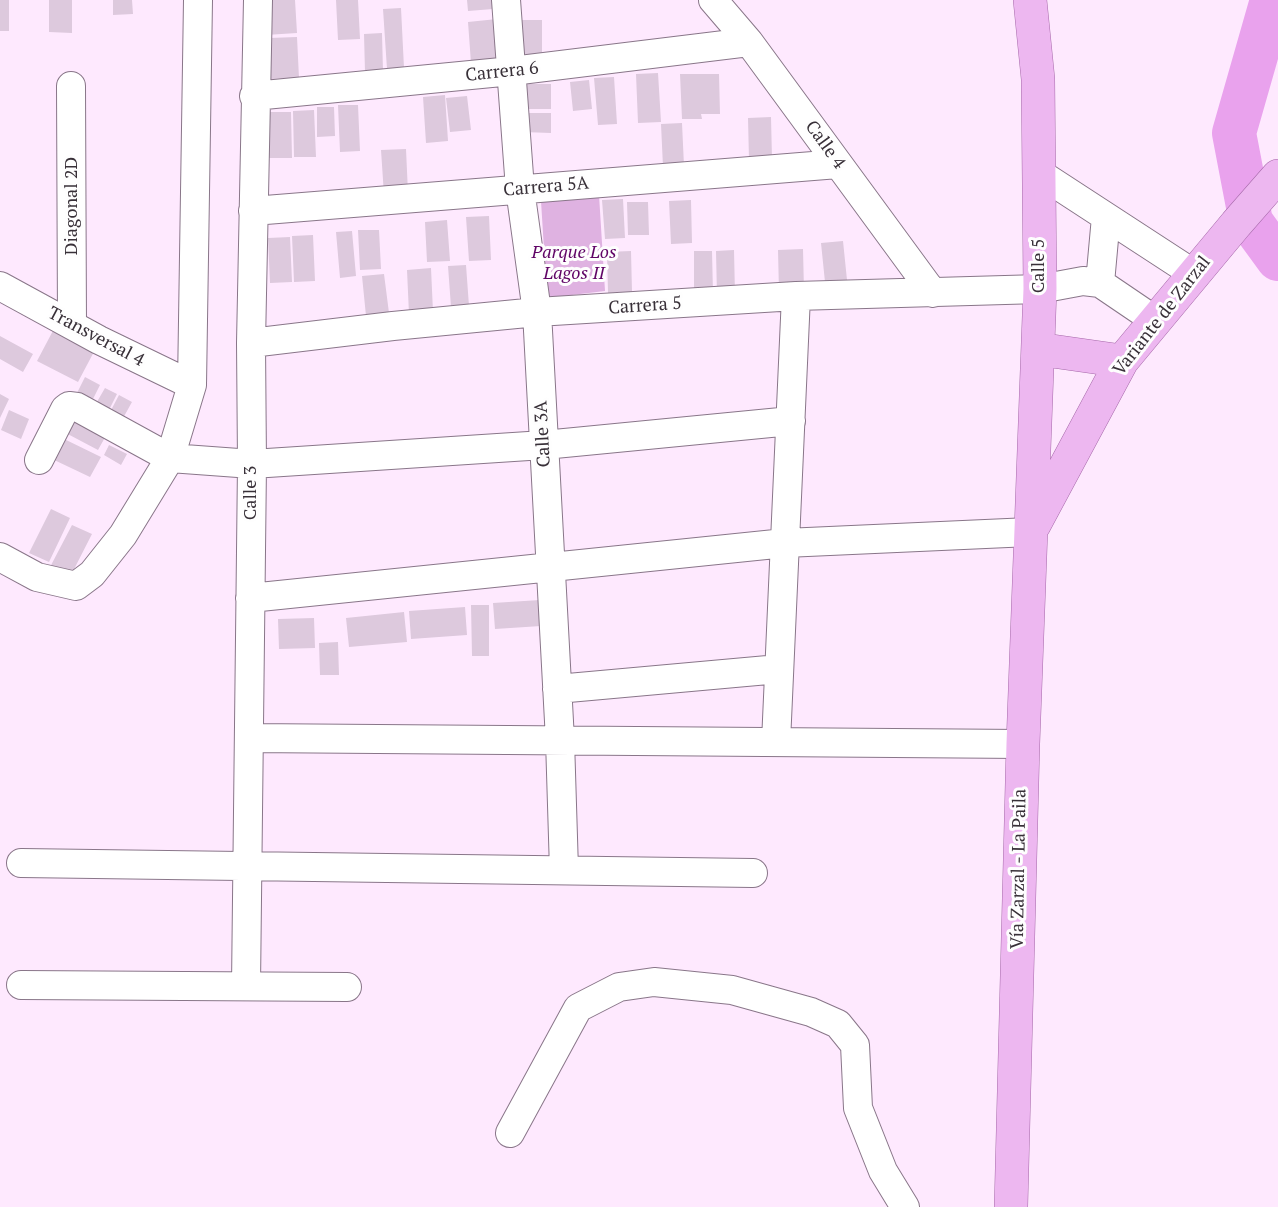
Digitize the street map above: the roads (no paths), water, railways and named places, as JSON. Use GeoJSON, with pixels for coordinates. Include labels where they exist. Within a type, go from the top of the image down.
{"type":"FeatureCollection","features":[{"type":"Feature","properties":{"kind":"main road","name":"Calle 5"},"geometry":{"type":"LineString","coordinates":[[1030,0],[1038,79],[1040,289],[1030,532]]}},
{"type":"Feature","properties":{"kind":"main road","name":"Variante de Zarzal"},"geometry":{"type":"LineString","coordinates":[[1030,532],[1122,361],[1268,187]]}},
{"type":"Feature","properties":{"kind":"main road"},"geometry":{"type":"LineString","coordinates":[[1038,349],[1122,361]]}},
{"type":"Feature","properties":{"kind":"main road","name":"Vía Zarzal - La Paila"},"geometry":{"type":"LineString","coordinates":[[1011,1207],[1030,532]]}},
{"type":"Feature","properties":{"kind":"street"},"geometry":{"type":"LineString","coordinates":[[0,557],[37,578],[76,586],[92,574],[123,535],[170,458],[192,385],[198,0]]}},
{"type":"Feature","properties":{"kind":"street","name":"Calle 3"},"geometry":{"type":"LineString","coordinates":[[246,986],[254,96],[258,0]]}},
{"type":"Feature","properties":{"kind":"street","name":"Calle 3A"},"geometry":{"type":"LineString","coordinates":[[506,0],[520,189],[537,312],[560,740],[564,870]]}},
{"type":"Feature","properties":{"kind":"street","name":"Calle 4"},"geometry":{"type":"LineString","coordinates":[[713,0],[749,42],[933,293]]}},
{"type":"Feature","properties":{"kind":"street","name":"Carrera 6"},"geometry":{"type":"LineString","coordinates":[[254,96],[512,71],[749,42]]}},
{"type":"Feature","properties":{"kind":"street","name":"Diagonal 2D"},"geometry":{"type":"LineString","coordinates":[[71,86],[72,325]]}},
{"type":"Feature","properties":{"kind":"street","name":"Carrera 5A"},"geometry":{"type":"LineString","coordinates":[[253,211],[838,164]]}},
{"type":"Feature","properties":{"kind":"street"},"geometry":{"type":"LineString","coordinates":[[1039,173],[1194,274]]}},
{"type":"Feature","properties":{"kind":"street"},"geometry":{"type":"LineString","coordinates":[[1106,217],[1100,284],[1155,321]]}},
{"type":"Feature","properties":{"kind":"street","name":"Carrera 5"},"geometry":{"type":"LineString","coordinates":[[251,343],[537,312],[796,296],[1040,289],[1083,282],[1100,284]]}},
{"type":"Feature","properties":{"kind":"street","name":"Transversal 4"},"geometry":{"type":"LineString","coordinates":[[0,286],[99,340],[192,385]]}},
{"type":"Feature","properties":{"kind":"street"},"geometry":{"type":"LineString","coordinates":[[776,742],[796,296]]}},
{"type":"Feature","properties":{"kind":"street"},"geometry":{"type":"LineString","coordinates":[[39,460],[65,409],[69,406],[77,407],[170,458],[252,464],[544,445],[791,421]]}},
{"type":"Feature","properties":{"kind":"street"},"geometry":{"type":"LineString","coordinates":[[250,598],[785,543],[1030,532]]}},
{"type":"Feature","properties":{"kind":"street"},"geometry":{"type":"LineString","coordinates":[[557,689],[779,669]]}},
{"type":"Feature","properties":{"kind":"street"},"geometry":{"type":"LineString","coordinates":[[249,738],[1023,744]]}},
{"type":"Feature","properties":{"kind":"street"},"geometry":{"type":"LineString","coordinates":[[21,863],[753,873]]}},
{"type":"Feature","properties":{"kind":"street"},"geometry":{"type":"LineString","coordinates":[[510,1133],[578,1008],[619,987],[654,982],[732,990],[811,1012],[838,1024],[855,1045],[858,1108],[883,1170],[904,1207]]}},
{"type":"Feature","properties":{"kind":"street"},"geometry":{"type":"LineString","coordinates":[[21,985],[347,987]]}},
{"type":"Feature","properties":{"kind":"waterway"},"geometry":{"type":"LineString","coordinates":[[1272,0],[1234,133],[1251,222],[1278,259]]}},
{"type":"Feature","properties":{"kind":"park label","name":"Parque Los Lagos II"},"geometry":{"type":"Point","coordinates":[574,263]}}]}
